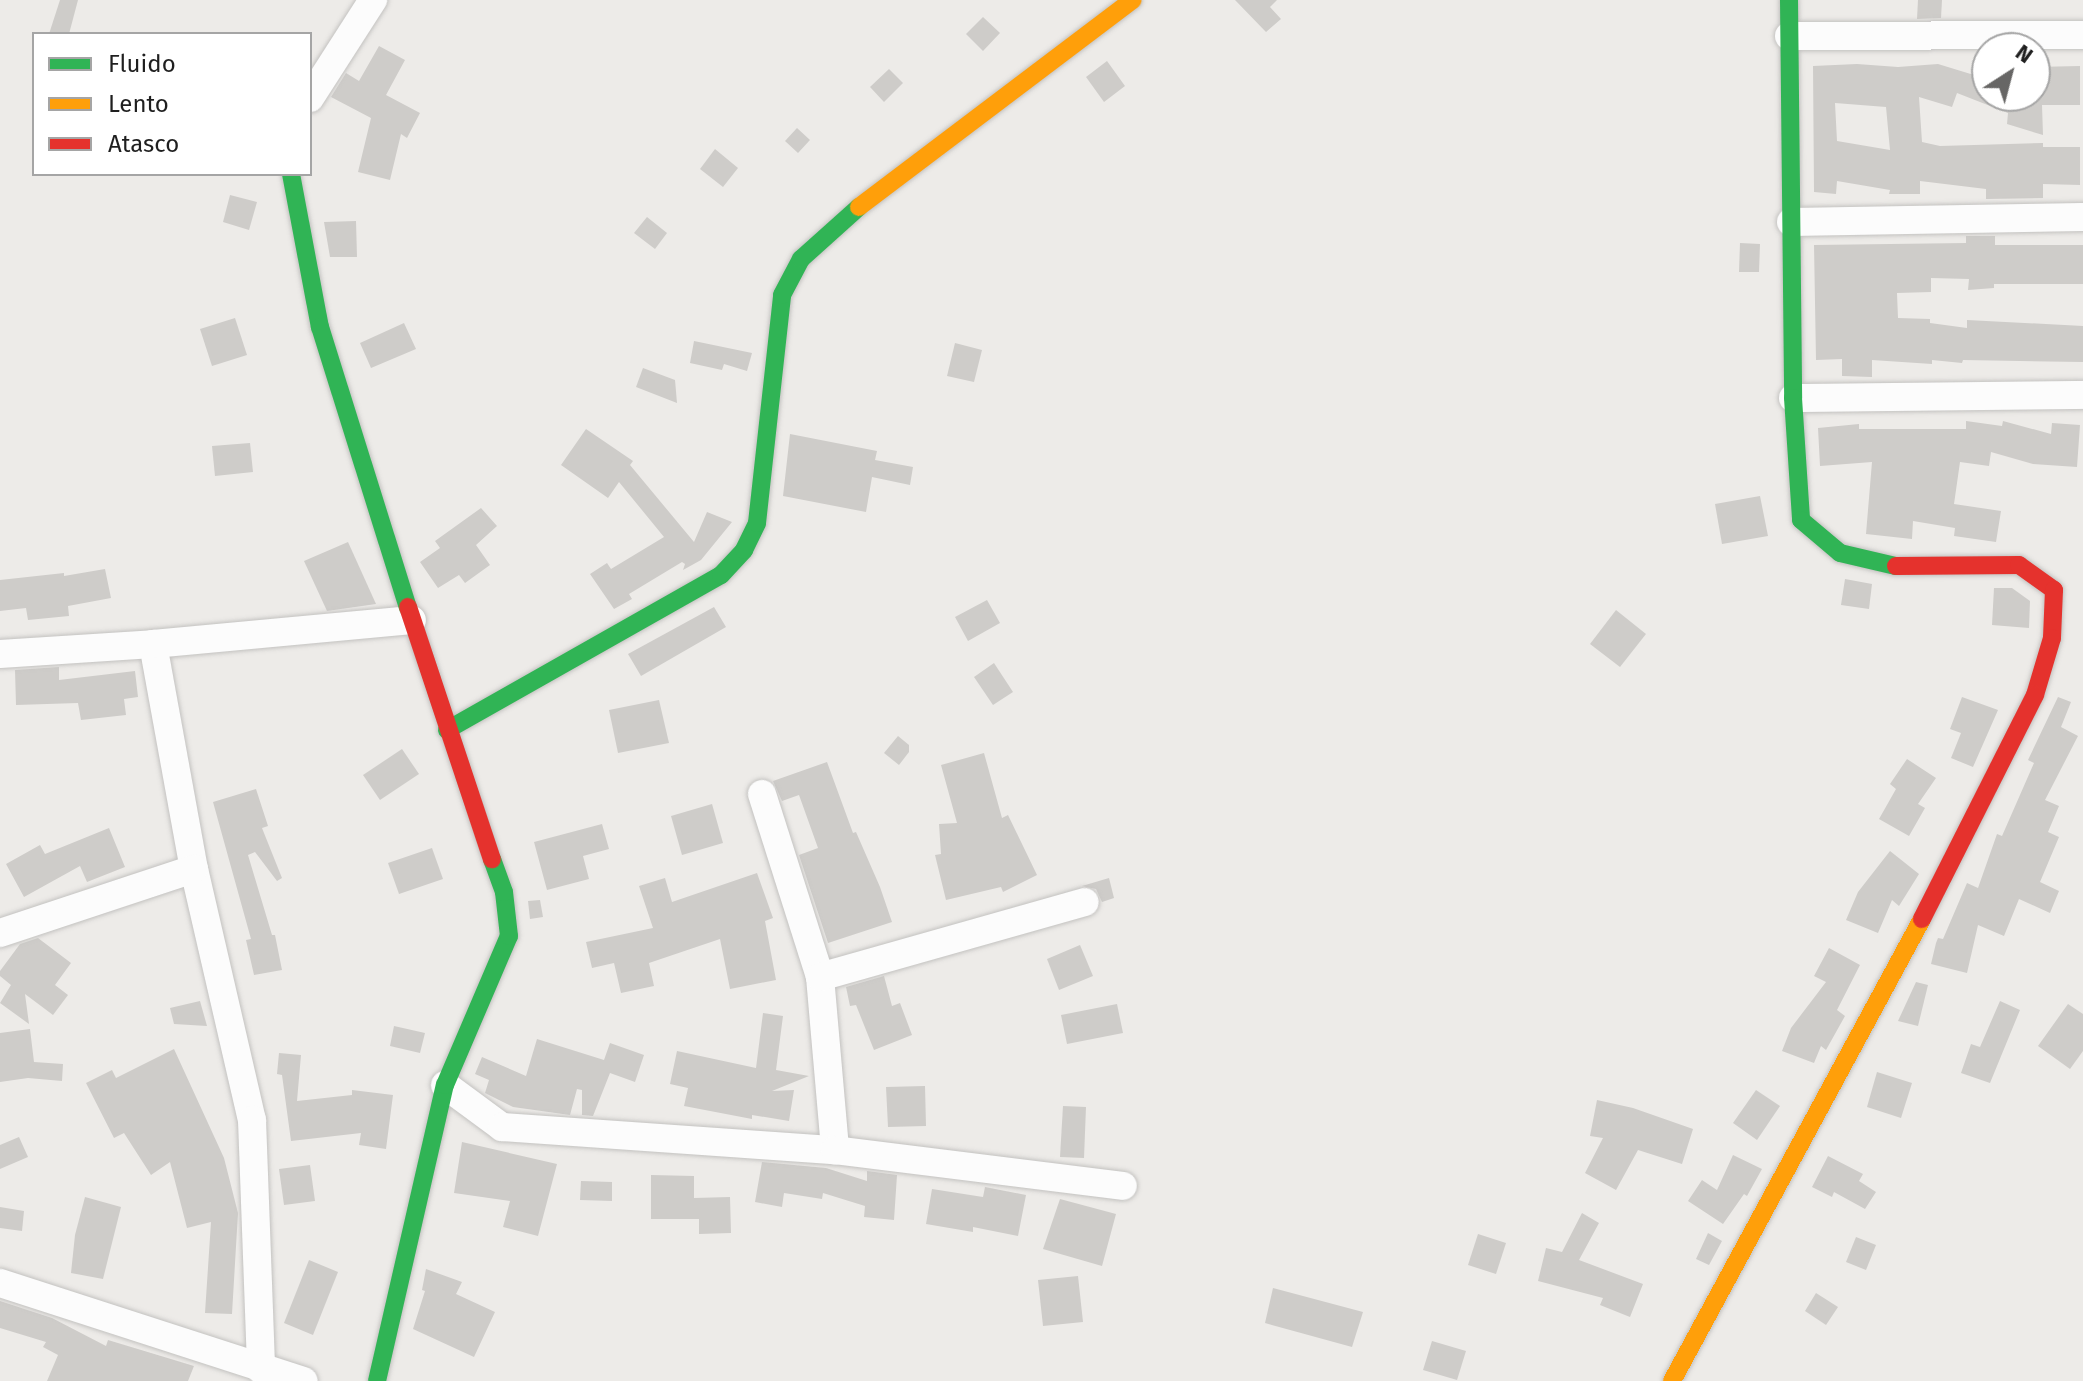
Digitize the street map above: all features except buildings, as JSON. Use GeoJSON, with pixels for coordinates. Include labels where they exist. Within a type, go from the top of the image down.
{"type":"FeatureCollection","features":[{"type":"Feature","properties":{"kind":"street"},"geometry":{"type":"LineString","coordinates":[[312,95],[373,0]]}},
{"type":"Feature","properties":{"kind":"street"},"geometry":{"type":"LineString","coordinates":[[447,730],[721,575],[744,550],[757,523],[782,295],[801,259],[835,225],[1133,0]]}},
{"type":"Feature","properties":{"kind":"street"},"geometry":{"type":"LineString","coordinates":[[1672,1381],[1900,963],[2035,695],[2052,638],[2054,590],[2019,565],[1895,566],[1840,553],[1801,520],[1793,398],[1789,0]]}},
{"type":"Feature","properties":{"kind":"street"},"geometry":{"type":"LineString","coordinates":[[1789,36],[2083,35]]}},
{"type":"Feature","properties":{"kind":"street"},"geometry":{"type":"LineString","coordinates":[[291,176],[320,327],[447,730],[504,892],[509,936],[445,1085],[377,1381]]}},
{"type":"Feature","properties":{"kind":"street"},"geometry":{"type":"LineString","coordinates":[[1791,222],[2083,217]]}},
{"type":"Feature","properties":{"kind":"street"},"geometry":{"type":"LineString","coordinates":[[1793,398],[2083,395]]}},
{"type":"Feature","properties":{"kind":"street"},"geometry":{"type":"LineString","coordinates":[[0,654],[153,644],[412,620]]}},
{"type":"Feature","properties":{"kind":"street"},"geometry":{"type":"LineString","coordinates":[[153,644],[194,869],[252,1120],[261,1370]]}},
{"type":"Feature","properties":{"kind":"street"},"geometry":{"type":"LineString","coordinates":[[762,794],[820,977],[835,1150]]}},
{"type":"Feature","properties":{"kind":"street"},"geometry":{"type":"LineString","coordinates":[[0,933],[194,869]]}},
{"type":"Feature","properties":{"kind":"street"},"geometry":{"type":"LineString","coordinates":[[820,977],[1085,902]]}},
{"type":"Feature","properties":{"kind":"street"},"geometry":{"type":"LineString","coordinates":[[445,1085],[502,1127],[835,1150],[1123,1186]]}},
{"type":"Feature","properties":{"kind":"street"},"geometry":{"type":"LineString","coordinates":[[0,1283],[261,1370],[304,1381]]}},
{"type":"Feature","properties":{"kind":"traffic: fast"},"geometry":{"type":"LineString","coordinates":[[1789,0],[1793,398],[1801,520],[1840,553],[1896,566]]}},
{"type":"Feature","properties":{"kind":"traffic: fast"},"geometry":{"type":"LineString","coordinates":[[291,176],[320,327],[408,607]]}},
{"type":"Feature","properties":{"kind":"traffic: fast"},"geometry":{"type":"LineString","coordinates":[[447,730],[721,575],[744,550],[757,523],[782,295],[801,259],[859,207]]}},
{"type":"Feature","properties":{"kind":"traffic: fast"},"geometry":{"type":"LineString","coordinates":[[377,1381],[445,1085],[509,936],[504,892],[492,859]]}},
{"type":"Feature","properties":{"kind":"traffic: slow"},"geometry":{"type":"LineString","coordinates":[[859,207],[1133,0]]}},
{"type":"Feature","properties":{"kind":"traffic: slow"},"geometry":{"type":"LineString","coordinates":[[1672,1381],[1922,919]]}},
{"type":"Feature","properties":{"kind":"traffic: jam"},"geometry":{"type":"LineString","coordinates":[[1896,566],[2019,565],[2054,590],[2052,638],[2035,695],[1922,919]]}},
{"type":"Feature","properties":{"kind":"traffic: jam"},"geometry":{"type":"LineString","coordinates":[[408,607],[492,859]]}}]}
